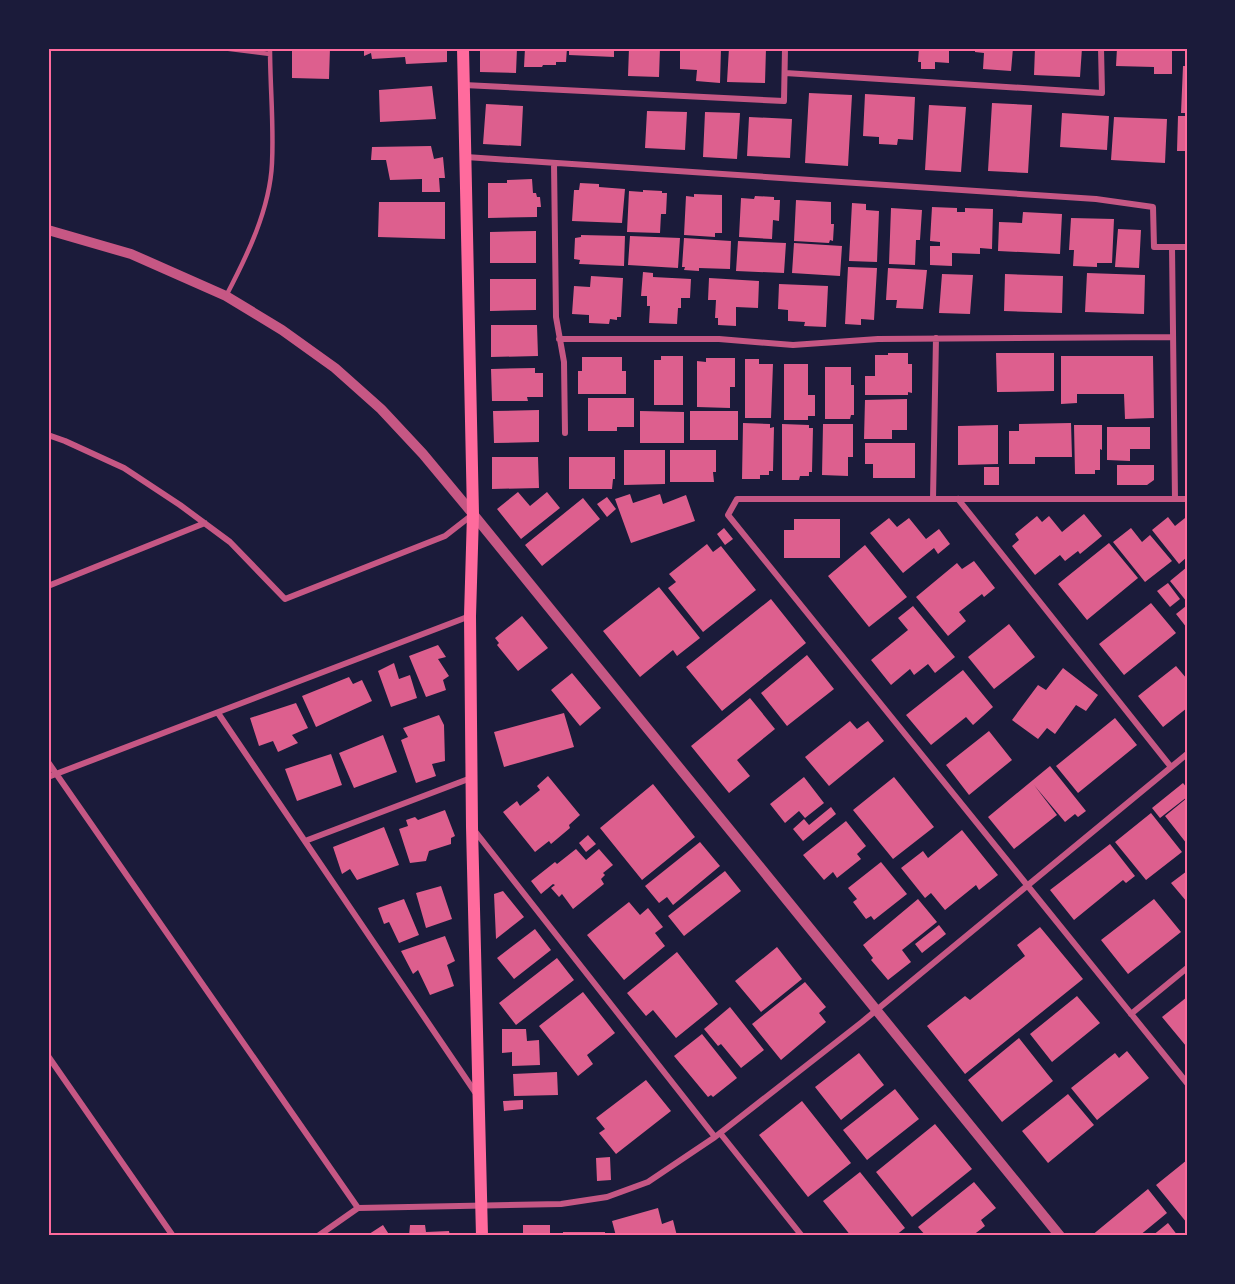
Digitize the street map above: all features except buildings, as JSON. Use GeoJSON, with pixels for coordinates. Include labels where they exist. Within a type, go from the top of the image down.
{"type":"FeatureCollection","features":[{"type":"Feature","properties":{"kind":"main road"},"geometry":{"type":"LineString","coordinates":[[463,48],[473,514],[470,616],[471,778],[482,1236]]}},
{"type":"Feature","properties":{"kind":"street"},"geometry":{"type":"LineString","coordinates":[[464,85],[784,102],[785,48]]}},
{"type":"Feature","properties":{"kind":"street"},"geometry":{"type":"LineString","coordinates":[[785,73],[1102,93],[1101,48]]}},
{"type":"Feature","properties":{"kind":"street"},"geometry":{"type":"LineString","coordinates":[[466,157],[1096,199],[1153,207],[1154,247],[1187,247]]}},
{"type":"Feature","properties":{"kind":"street"},"geometry":{"type":"LineString","coordinates":[[554,163],[556,317],[564,362],[565,433]]}},
{"type":"Feature","properties":{"kind":"street"},"geometry":{"type":"LineString","coordinates":[[48,230],[132,254],[226,296],[282,330],[335,368],[381,409],[423,454],[473,514],[1060,1236]]}},
{"type":"Feature","properties":{"kind":"street"},"geometry":{"type":"LineString","coordinates":[[1172,247],[1175,499]]}},
{"type":"Feature","properties":{"kind":"street"},"geometry":{"type":"LineString","coordinates":[[560,339],[719,339],[793,345],[878,339],[1173,337]]}},
{"type":"Feature","properties":{"kind":"street"},"geometry":{"type":"LineString","coordinates":[[933,499],[936,338]]}},
{"type":"Feature","properties":{"kind":"street"},"geometry":{"type":"LineString","coordinates":[[48,435],[124,468],[205,523],[230,542],[285,599],[445,536],[473,514]]}},
{"type":"Feature","properties":{"kind":"street"},"geometry":{"type":"LineString","coordinates":[[958,499],[1171,767]]}},
{"type":"Feature","properties":{"kind":"street"},"geometry":{"type":"LineString","coordinates":[[1187,499],[737,500],[728,515],[1187,1083]]}},
{"type":"Feature","properties":{"kind":"street"},"geometry":{"type":"LineString","coordinates":[[48,586],[205,523]]}},
{"type":"Feature","properties":{"kind":"street"},"geometry":{"type":"LineString","coordinates":[[48,777],[470,616]]}},
{"type":"Feature","properties":{"kind":"street"},"geometry":{"type":"LineString","coordinates":[[218,713],[480,1098]]}},
{"type":"Feature","properties":{"kind":"street"},"geometry":{"type":"LineString","coordinates":[[318,1236],[358,1208],[561,1204],[607,1197],[648,1182],[718,1135],[876,1010],[1187,754]]}},
{"type":"Feature","properties":{"kind":"street"},"geometry":{"type":"LineString","coordinates":[[48,762],[358,1208]]}},
{"type":"Feature","properties":{"kind":"street"},"geometry":{"type":"LineString","coordinates":[[305,841],[471,778]]}},
{"type":"Feature","properties":{"kind":"street"},"geometry":{"type":"LineString","coordinates":[[472,827],[718,1135],[802,1236]]}},
{"type":"Feature","properties":{"kind":"street"},"geometry":{"type":"LineString","coordinates":[[1131,1014],[1187,968]]}},
{"type":"Feature","properties":{"kind":"street"},"geometry":{"type":"LineString","coordinates":[[48,1056],[173,1236]]}},
{"type":"Feature","properties":{"kind":"lane"},"geometry":{"type":"LineString","coordinates":[[222,48],[270,51],[272,164],[259,223],[226,296]]}}]}
